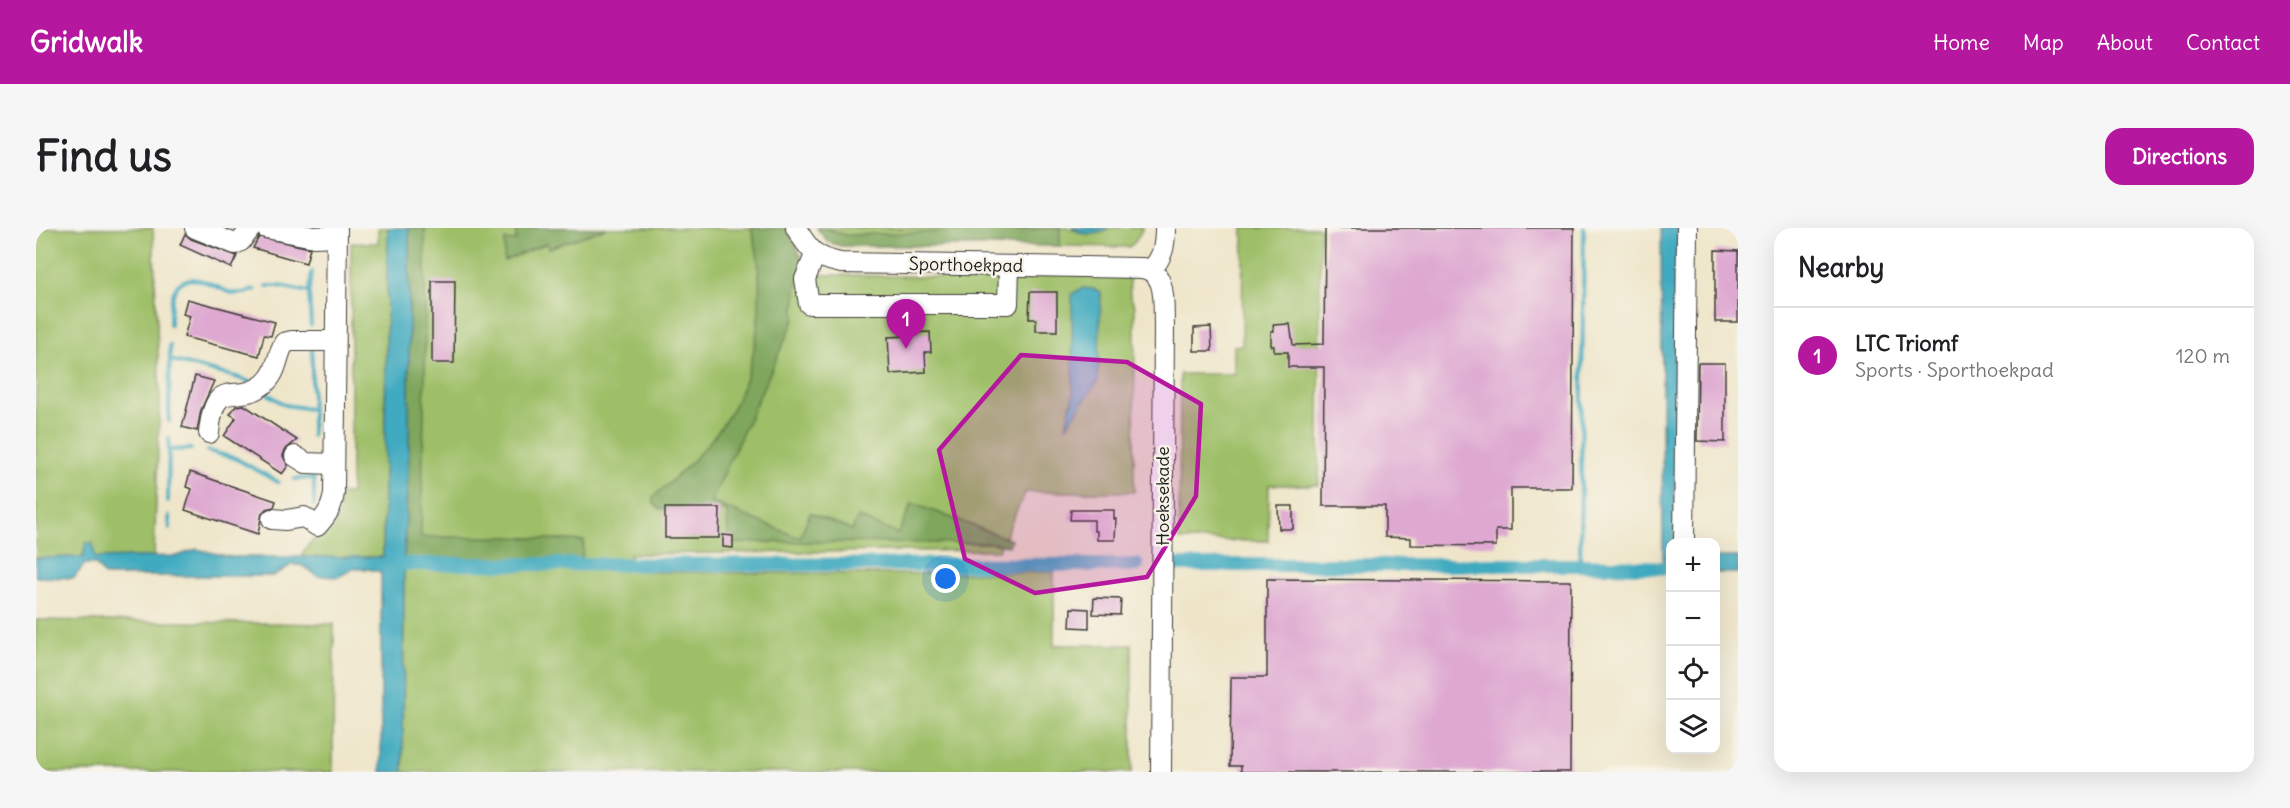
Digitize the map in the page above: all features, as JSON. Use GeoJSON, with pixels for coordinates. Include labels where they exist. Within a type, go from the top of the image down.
{"type":"FeatureCollection","features":[{"type":"Feature","properties":{"kind":"street"},"geometry":{"type":"LineString","coordinates":[[195,228],[235,244],[241,241],[251,228]]}},
{"type":"Feature","properties":{"kind":"street"},"geometry":{"type":"LineString","coordinates":[[266,228],[314,237],[337,232],[332,506],[317,526],[304,517],[286,520],[272,519]]}},
{"type":"Feature","properties":{"kind":"street"},"geometry":{"type":"LineString","coordinates":[[796,228],[815,255],[805,279],[808,304],[1008,304],[1009,266]]}},
{"type":"Feature","properties":{"kind":"street"},"geometry":{"type":"LineString","coordinates":[[1151,270],[1164,249],[1165,228]]}},
{"type":"Feature","properties":{"kind":"street"},"geometry":{"type":"LineString","coordinates":[[1684,538],[1687,228]]}},
{"type":"Feature","properties":{"kind":"street","name":"Sporthoekpad"},"geometry":{"type":"LineString","coordinates":[[815,255],[841,263],[1151,270]]}},
{"type":"Feature","properties":{"kind":"street","name":"Hoeksekade"},"geometry":{"type":"LineString","coordinates":[[1151,270],[1161,282],[1164,313],[1161,772]]}},
{"type":"Feature","properties":{"kind":"street"},"geometry":{"type":"LineString","coordinates":[[209,433],[210,421],[218,399],[222,395],[256,389],[265,383],[273,375],[284,343],[292,340],[335,341]]}},
{"type":"Feature","properties":{"kind":"street"},"geometry":{"type":"LineString","coordinates":[[295,456],[306,463],[334,464]]}},
{"type":"Feature","properties":{"kind":"highlighted area"},"geometry":{"type":"Polygon","coordinates":[[[1021,355],[1127,362],[1201,404],[1196,496],[1147,577],[1035,593],[965,559],[939,450],[1021,355]]]}},
{"type":"Feature","properties":{"kind":"green space"},"geometry":{"type":"Polygon","coordinates":[[[36,228],[153,228],[160,399],[154,557],[95,558],[86,543],[84,557],[36,558],[36,228]]]}},
{"type":"Feature","properties":{"kind":"green space"},"geometry":{"type":"Polygon","coordinates":[[[378,228],[388,228],[383,558],[301,558],[308,545],[331,527],[335,521],[340,512],[339,494],[351,494],[351,243],[378,243],[378,228]]]}},
{"type":"Feature","properties":{"kind":"green space"},"geometry":{"type":"Polygon","coordinates":[[[409,228],[425,228],[425,371],[421,537],[512,537],[584,541],[582,559],[404,558],[409,446],[409,228]]]}},
{"type":"Feature","properties":{"kind":"green space"},"geometry":{"type":"Polygon","coordinates":[[[416,228],[763,228],[794,274],[1029,279],[1035,273],[1129,272],[1130,296],[1135,306],[1134,492],[1025,492],[999,550],[629,554],[632,560],[648,560],[649,572],[897,574],[1054,572],[1054,645],[1132,645],[1132,772],[403,772],[404,558],[582,559],[411,555],[416,228]],[[1098,380],[1073,395],[1066,425],[1098,380]]]}},
{"type":"Feature","properties":{"kind":"green space"},"geometry":{"type":"Polygon","coordinates":[[[516,228],[607,228],[549,248],[547,243],[504,261],[505,240],[516,241],[516,228]]]}},
{"type":"Feature","properties":{"kind":"green space"},"geometry":{"type":"Polygon","coordinates":[[[751,228],[787,228],[804,262],[796,288],[795,318],[711,502],[800,538],[810,513],[852,530],[858,517],[898,534],[912,503],[1011,540],[1009,546],[991,543],[760,542],[729,544],[727,511],[660,509],[654,504],[653,497],[676,477],[714,437],[740,392],[749,367],[756,340],[759,309],[758,258],[751,228]]]}},
{"type":"Feature","properties":{"kind":"green space"},"geometry":{"type":"Polygon","coordinates":[[[817,228],[846,235],[1060,228],[1060,246],[841,246],[828,242],[817,228]]]}},
{"type":"Feature","properties":{"kind":"green space"},"geometry":{"type":"Polygon","coordinates":[[[821,228],[1073,228],[1074,230],[1106,231],[1107,228],[1143,228],[1135,242],[1129,247],[1060,246],[1060,241],[842,244],[821,228]]]}},
{"type":"Feature","properties":{"kind":"green space"},"geometry":{"type":"Polygon","coordinates":[[[1243,228],[1320,228],[1319,485],[1269,485],[1268,541],[1179,540],[1180,374],[1234,374],[1234,346],[1242,345],[1243,228]]]}},
{"type":"Feature","properties":{"kind":"green space"},"geometry":{"type":"Polygon","coordinates":[[[36,620],[334,624],[333,772],[36,772],[36,620]]]}},
{"type":"Feature","properties":{"kind":"water"},"geometry":{"type":"Polygon","coordinates":[[[388,228],[409,228],[409,446],[404,558],[403,772],[381,772],[381,572],[353,569],[338,577],[318,576],[301,565],[291,565],[274,576],[105,576],[95,564],[85,564],[74,578],[36,577],[36,558],[83,557],[86,543],[93,543],[95,558],[177,556],[197,549],[230,557],[383,557],[388,228]]]}},
{"type":"Feature","properties":{"kind":"water"},"geometry":{"type":"Polygon","coordinates":[[[1073,228],[1107,228],[1106,231],[1088,234],[1073,228]]]}},
{"type":"Feature","properties":{"kind":"water"},"geometry":{"type":"Polygon","coordinates":[[[1661,228],[1678,228],[1675,538],[1666,538],[1666,572],[1663,572],[1661,228]]]}},
{"type":"Feature","properties":{"kind":"water"},"geometry":{"type":"Polygon","coordinates":[[[1082,288],[1101,292],[1098,381],[1066,427],[1073,395],[1072,294],[1082,288]]]}},
{"type":"Feature","properties":{"kind":"water"},"geometry":{"type":"Polygon","coordinates":[[[1720,557],[1738,557],[1738,573],[1720,573],[1720,557]]]}},
{"type":"Feature","properties":{"kind":"building"},"geometry":{"type":"Polygon","coordinates":[[[1325,228],[1574,228],[1572,488],[1511,488],[1511,530],[1496,530],[1496,546],[1411,545],[1411,538],[1385,537],[1385,506],[1323,506],[1324,367],[1288,367],[1288,352],[1274,352],[1274,346],[1271,346],[1271,331],[1274,331],[1273,325],[1290,324],[1293,345],[1324,344],[1325,228]]]}},
{"type":"Feature","properties":{"kind":"building"},"geometry":{"type":"Polygon","coordinates":[[[185,234],[191,239],[237,256],[231,268],[180,245],[185,234]]]}},
{"type":"Feature","properties":{"kind":"building"},"geometry":{"type":"Polygon","coordinates":[[[259,237],[310,248],[306,263],[253,248],[259,237]]]}},
{"type":"Feature","properties":{"kind":"building"},"geometry":{"type":"Polygon","coordinates":[[[1715,250],[1738,251],[1738,322],[1715,322],[1715,250]]]}},
{"type":"Feature","properties":{"kind":"building"},"geometry":{"type":"Polygon","coordinates":[[[432,281],[455,281],[454,363],[432,363],[432,281]]]}},
{"type":"Feature","properties":{"kind":"building"},"geometry":{"type":"Polygon","coordinates":[[[1030,292],[1057,292],[1057,331],[1036,331],[1036,319],[1029,319],[1030,292]]]}},
{"type":"Feature","properties":{"kind":"building"},"geometry":{"type":"Polygon","coordinates":[[[187,299],[275,322],[271,336],[264,335],[259,356],[184,337],[190,316],[183,314],[187,299]]]}},
{"type":"Feature","properties":{"kind":"building"},"geometry":{"type":"Polygon","coordinates":[[[1211,327],[1212,351],[1194,351],[1194,328],[1211,327]]]}},
{"type":"Feature","properties":{"kind":"building"},"geometry":{"type":"Polygon","coordinates":[[[930,332],[931,352],[925,352],[926,372],[890,374],[888,337],[930,332]]]}},
{"type":"Feature","properties":{"kind":"building"},"geometry":{"type":"Polygon","coordinates":[[[1698,363],[1725,363],[1725,442],[1697,441],[1698,363]]]}},
{"type":"Feature","properties":{"kind":"building"},"geometry":{"type":"Polygon","coordinates":[[[195,376],[214,381],[201,410],[197,431],[182,427],[195,376]]]}},
{"type":"Feature","properties":{"kind":"building"},"geometry":{"type":"Polygon","coordinates":[[[244,405],[297,440],[285,450],[283,456],[288,466],[282,474],[224,436],[236,418],[230,414],[236,406],[244,405]]]}},
{"type":"Feature","properties":{"kind":"building"},"geometry":{"type":"Polygon","coordinates":[[[190,472],[276,501],[274,507],[262,513],[258,534],[185,510],[192,489],[186,487],[190,472]]]}},
{"type":"Feature","properties":{"kind":"building"},"geometry":{"type":"Polygon","coordinates":[[[1278,506],[1293,506],[1293,529],[1279,529],[1278,506]]]}},
{"type":"Feature","properties":{"kind":"building"},"geometry":{"type":"Polygon","coordinates":[[[665,508],[720,508],[719,538],[665,538],[665,508]]]}},
{"type":"Feature","properties":{"kind":"building"},"geometry":{"type":"Polygon","coordinates":[[[1071,510],[1114,510],[1115,540],[1097,540],[1094,520],[1070,520],[1071,510]]]}},
{"type":"Feature","properties":{"kind":"building"},"geometry":{"type":"Polygon","coordinates":[[[723,535],[733,536],[733,548],[723,547],[723,535]]]}},
{"type":"Feature","properties":{"kind":"building"},"geometry":{"type":"Polygon","coordinates":[[[1267,579],[1571,581],[1570,772],[1241,772],[1241,766],[1230,766],[1231,677],[1267,677],[1267,579]]]}},
{"type":"Feature","properties":{"kind":"building"},"geometry":{"type":"Polygon","coordinates":[[[1094,598],[1121,599],[1120,615],[1093,614],[1094,598]]]}},
{"type":"Feature","properties":{"kind":"building"},"geometry":{"type":"Polygon","coordinates":[[[1071,608],[1089,609],[1089,628],[1070,627],[1071,608]]]}},
{"type":"Feature","properties":{"kind":"waterway"},"geometry":{"type":"LineString","coordinates":[[1580,565],[1584,228]]}},
{"type":"Feature","properties":{"kind":"waterway"},"geometry":{"type":"LineString","coordinates":[[311,325],[309,292],[312,272]]}},
{"type":"Feature","properties":{"kind":"waterway"},"geometry":{"type":"LineString","coordinates":[[170,325],[172,297],[179,284],[186,280],[206,282],[235,294],[255,290]]}},
{"type":"Feature","properties":{"kind":"waterway"},"geometry":{"type":"LineString","coordinates":[[267,286],[309,292]]}},
{"type":"Feature","properties":{"kind":"waterway"},"geometry":{"type":"LineString","coordinates":[[169,421],[170,345]]}},
{"type":"Feature","properties":{"kind":"waterway"},"geometry":{"type":"LineString","coordinates":[[312,350],[312,436]]}},
{"type":"Feature","properties":{"kind":"waterway"},"geometry":{"type":"LineString","coordinates":[[170,360],[250,382]]}},
{"type":"Feature","properties":{"kind":"waterway"},"geometry":{"type":"LineString","coordinates":[[268,394],[285,405],[312,409]]}},
{"type":"Feature","properties":{"kind":"waterway"},"geometry":{"type":"LineString","coordinates":[[168,501],[169,438]]}},
{"type":"Feature","properties":{"kind":"waterway"},"geometry":{"type":"LineString","coordinates":[[169,450],[191,449]]}},
{"type":"Feature","properties":{"kind":"waterway"},"geometry":{"type":"LineString","coordinates":[[208,451],[235,458],[278,482]]}},
{"type":"Feature","properties":{"kind":"waterway"},"geometry":{"type":"LineString","coordinates":[[295,479],[314,478],[314,505]]}},
{"type":"Feature","properties":{"kind":"waterway"},"geometry":{"type":"LineString","coordinates":[[169,516],[170,529]]}},
{"type":"Feature","properties":{"kind":"waterway"},"geometry":{"type":"LineString","coordinates":[[386,564],[1137,565]]}},
{"type":"Feature","properties":{"kind":"waterway"},"geometry":{"type":"LineString","coordinates":[[1175,565],[1580,565],[1666,568]]}},
{"type":"Feature","properties":{"kind":"place","name":"LTC Triomf"},"geometry":{"type":"Point","coordinates":[906,349]}}]}
